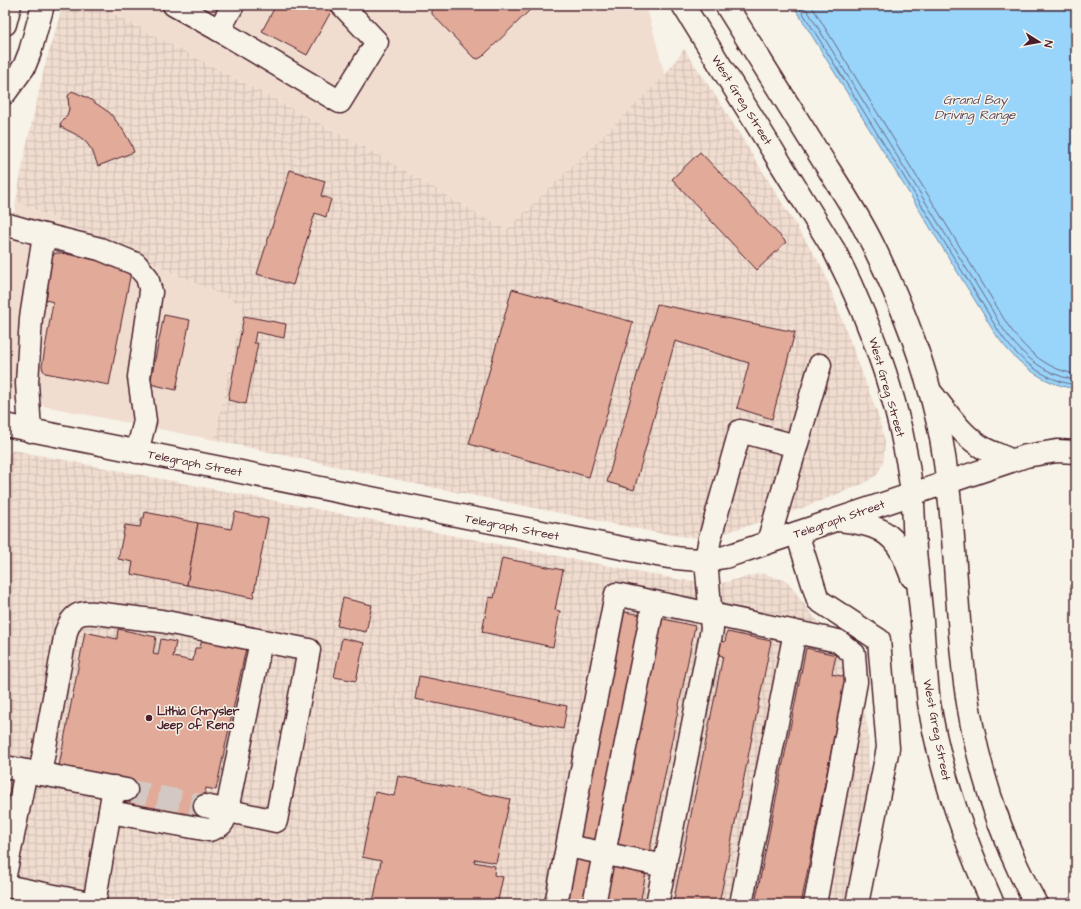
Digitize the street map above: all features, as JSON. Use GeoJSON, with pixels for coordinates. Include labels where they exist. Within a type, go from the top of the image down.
{"type":"FeatureCollection","features":[{"type":"Feature","properties":{"kind":"main road"},"geometry":{"type":"LineString","coordinates":[[5,24],[10,5]]}},
{"type":"Feature","properties":{"kind":"main road"},"geometry":{"type":"LineString","coordinates":[[5,93],[24,67],[30,52],[43,5]]}},
{"type":"Feature","properties":{"kind":"main road"},"geometry":{"type":"LineString","coordinates":[[174,5],[220,30],[340,102],[377,42],[342,5]]}},
{"type":"Feature","properties":{"kind":"main road"},"geometry":{"type":"LineString","coordinates":[[220,30],[233,5]]}},
{"type":"Feature","properties":{"kind":"main road","name":"West Greg Street"},"geometry":{"type":"LineString","coordinates":[[683,5],[834,250],[849,279],[874,341],[899,421],[912,493],[919,593],[929,696],[937,742],[946,781],[959,821],[993,904]]}},
{"type":"Feature","properties":{"kind":"main road"},"geometry":{"type":"LineString","coordinates":[[718,5],[744,33]]}},
{"type":"Feature","properties":{"kind":"main road"},"geometry":{"type":"LineString","coordinates":[[726,5],[872,242],[917,346],[930,390],[948,481],[965,684],[973,730],[996,813],[1013,856],[1036,904]]}},
{"type":"Feature","properties":{"kind":"main road"},"geometry":{"type":"LineString","coordinates":[[5,224],[44,236],[100,249],[136,264],[147,277],[151,292],[140,377],[145,421],[137,452]]}},
{"type":"Feature","properties":{"kind":"main road"},"geometry":{"type":"LineString","coordinates":[[30,430],[27,383],[31,318],[44,236]]}},
{"type":"Feature","properties":{"kind":"main road"},"geometry":{"type":"LineString","coordinates":[[768,542],[820,365]]}},
{"type":"Feature","properties":{"kind":"main road"},"geometry":{"type":"LineString","coordinates":[[930,390],[959,427],[970,438],[984,448],[1010,460]]}},
{"type":"Feature","properties":{"kind":"main road","name":"Telegraph Street"},"geometry":{"type":"LineString","coordinates":[[5,425],[688,560],[706,560],[724,557],[838,520],[1010,460],[1041,453],[1076,452]]}},
{"type":"Feature","properties":{"kind":"main road"},"geometry":{"type":"LineString","coordinates":[[657,904],[712,629],[706,560],[710,538],[740,431],[796,446]]}},
{"type":"Feature","properties":{"kind":"main road"},"geometry":{"type":"LineString","coordinates":[[838,520],[870,525],[888,534],[898,546],[919,593]]}},
{"type":"Feature","properties":{"kind":"main road"},"geometry":{"type":"LineString","coordinates":[[797,533],[818,600],[879,640],[888,748],[857,904]]}},
{"type":"Feature","properties":{"kind":"main road"},"geometry":{"type":"LineString","coordinates":[[556,904],[616,594],[838,641],[854,654],[856,682],[815,904]]}},
{"type":"Feature","properties":{"kind":"main road"},"geometry":{"type":"LineString","coordinates":[[594,904],[654,602]]}},
{"type":"Feature","properties":{"kind":"main road"},"geometry":{"type":"LineString","coordinates":[[5,875],[33,772],[66,632],[70,622],[77,615],[85,612],[161,621],[309,650],[276,821],[205,806]]}},
{"type":"Feature","properties":{"kind":"main road"},"geometry":{"type":"LineString","coordinates":[[741,904],[795,632]]}},
{"type":"Feature","properties":{"kind":"main road"},"geometry":{"type":"LineString","coordinates":[[110,812],[209,830],[220,827],[227,810],[261,641]]}},
{"type":"Feature","properties":{"kind":"main road"},"geometry":{"type":"LineString","coordinates":[[5,767],[120,788],[110,812],[94,904],[5,886]]}},
{"type":"Feature","properties":{"kind":"main road"},"geometry":{"type":"LineString","coordinates":[[568,846],[665,866]]}},
{"type":"Feature","properties":{"kind":"shaded area"},"geometry":{"type":"Polygon","coordinates":[[[63,5],[98,5],[370,150],[506,230],[665,75],[684,49],[721,104],[823,269],[878,415],[885,442],[883,463],[877,475],[863,484],[800,509],[706,539],[663,534],[421,485],[214,440],[243,305],[16,201],[25,152],[46,61],[63,5]]]}},
{"type":"Feature","properties":{"kind":"shaded area"},"geometry":{"type":"Polygon","coordinates":[[[98,5],[646,5],[665,75],[506,230],[370,150],[98,5]]]}},
{"type":"Feature","properties":{"kind":"shaded area"},"geometry":{"type":"Polygon","coordinates":[[[16,201],[243,305],[214,440],[8,399],[5,395],[5,312],[8,264],[16,201]]]}},
{"type":"Feature","properties":{"kind":"shaded area"},"geometry":{"type":"Polygon","coordinates":[[[13,450],[682,580],[721,583],[762,573],[787,581],[813,616],[855,657],[868,730],[869,794],[846,904],[5,904],[5,458],[13,450]]]}},
{"type":"Feature","properties":{"kind":"water","name":"Grand Bay Driving Range"},"geometry":{"type":"Polygon","coordinates":[[[793,5],[1076,5],[1076,389],[1061,386],[1033,372],[1010,353],[1000,341],[793,5]]]}},
{"type":"Feature","properties":{"kind":"building"},"geometry":{"type":"Polygon","coordinates":[[[276,5],[327,5],[333,8],[307,55],[262,31],[276,5]]]}},
{"type":"Feature","properties":{"kind":"building"},"geometry":{"type":"Polygon","coordinates":[[[433,5],[535,5],[482,57],[478,59],[473,57],[432,14],[433,5]]]}},
{"type":"Feature","properties":{"kind":"building"},"geometry":{"type":"Polygon","coordinates":[[[72,91],[88,98],[110,113],[123,130],[134,152],[98,166],[92,150],[85,141],[61,127],[60,124],[67,115],[69,109],[68,96],[72,91]]]}},
{"type":"Feature","properties":{"kind":"building"},"geometry":{"type":"Polygon","coordinates":[[[700,152],[786,242],[757,270],[672,179],[700,152]]]}},
{"type":"Feature","properties":{"kind":"building"},"geometry":{"type":"Polygon","coordinates":[[[290,170],[325,181],[321,196],[331,199],[326,217],[315,213],[293,285],[257,274],[290,170]]]}},
{"type":"Feature","properties":{"kind":"building"},"geometry":{"type":"Polygon","coordinates":[[[55,253],[132,267],[109,385],[45,373],[43,370],[42,366],[53,302],[46,300],[48,288],[46,285],[48,270],[51,266],[51,259],[55,253]]]}},
{"type":"Feature","properties":{"kind":"building"},"geometry":{"type":"Polygon","coordinates":[[[512,289],[633,322],[589,477],[469,444],[512,289]]]}},
{"type":"Feature","properties":{"kind":"building"},"geometry":{"type":"Polygon","coordinates":[[[657,304],[795,332],[772,419],[737,408],[749,363],[675,341],[634,490],[607,482],[657,304]]]}},
{"type":"Feature","properties":{"kind":"building"},"geometry":{"type":"Polygon","coordinates":[[[164,315],[190,320],[176,390],[150,384],[164,315]]]}},
{"type":"Feature","properties":{"kind":"building"},"geometry":{"type":"Polygon","coordinates":[[[244,316],[286,324],[284,338],[256,332],[254,343],[258,343],[246,404],[228,400],[244,316]]]}},
{"type":"Feature","properties":{"kind":"building"},"geometry":{"type":"Polygon","coordinates":[[[145,512],[198,523],[187,585],[131,574],[133,562],[118,559],[125,525],[140,527],[145,512]]]}},
{"type":"Feature","properties":{"kind":"building"},"geometry":{"type":"Polygon","coordinates":[[[235,512],[268,519],[253,598],[187,585],[198,523],[231,529],[235,512]]]}},
{"type":"Feature","properties":{"kind":"building"},"geometry":{"type":"Polygon","coordinates":[[[502,558],[563,570],[555,610],[560,611],[553,647],[482,632],[489,597],[494,598],[502,558]]]}},
{"type":"Feature","properties":{"kind":"building"},"geometry":{"type":"Polygon","coordinates":[[[343,598],[372,605],[366,632],[337,626],[343,598]]]}},
{"type":"Feature","properties":{"kind":"building"},"geometry":{"type":"Polygon","coordinates":[[[624,612],[643,615],[596,843],[578,840],[624,612]]]}},
{"type":"Feature","properties":{"kind":"building"},"geometry":{"type":"Polygon","coordinates":[[[659,618],[695,626],[649,854],[613,847],[659,618]]]}},
{"type":"Feature","properties":{"kind":"building","name":"Lithia Chrysler Jeep of Reno"},"geometry":{"type":"Polygon","coordinates":[[[118,629],[156,637],[153,654],[158,655],[161,639],[176,642],[173,657],[193,661],[195,648],[200,648],[202,639],[246,648],[216,790],[206,788],[200,820],[123,805],[128,780],[59,766],[85,632],[117,639],[118,629]]]}},
{"type":"Feature","properties":{"kind":"building"},"geometry":{"type":"Polygon","coordinates":[[[727,632],[771,641],[719,904],[673,904],[723,656],[716,654],[719,641],[725,642],[727,632]]]}},
{"type":"Feature","properties":{"kind":"building"},"geometry":{"type":"Polygon","coordinates":[[[342,638],[364,643],[356,681],[334,677],[342,638]]]}},
{"type":"Feature","properties":{"kind":"building"},"geometry":{"type":"Polygon","coordinates":[[[806,648],[836,655],[832,674],[846,677],[801,904],[755,904],[806,648]]]}},
{"type":"Feature","properties":{"kind":"building"},"geometry":{"type":"Polygon","coordinates":[[[419,676],[567,706],[563,729],[415,699],[419,676]]]}},
{"type":"Feature","properties":{"kind":"building"},"geometry":{"type":"Polygon","coordinates":[[[398,776],[510,799],[496,863],[475,859],[474,862],[495,866],[494,875],[503,877],[497,904],[373,903],[381,861],[362,857],[375,792],[394,796],[398,776]]]}},
{"type":"Feature","properties":{"kind":"building"},"geometry":{"type":"Polygon","coordinates":[[[575,857],[594,861],[585,904],[565,904],[575,857]]]}},
{"type":"Feature","properties":{"kind":"building"},"geometry":{"type":"Polygon","coordinates":[[[610,865],[646,872],[640,904],[602,904],[610,865]]]}},
{"type":"Feature","properties":{"kind":"tunnel"},"geometry":{"type":"LineString","coordinates":[[126,790],[205,806]]}},
{"type":"Feature","properties":{"kind":"place","name":"Lithia Chrysler Jeep of Reno"},"geometry":{"type":"Point","coordinates":[149,718]}}]}
